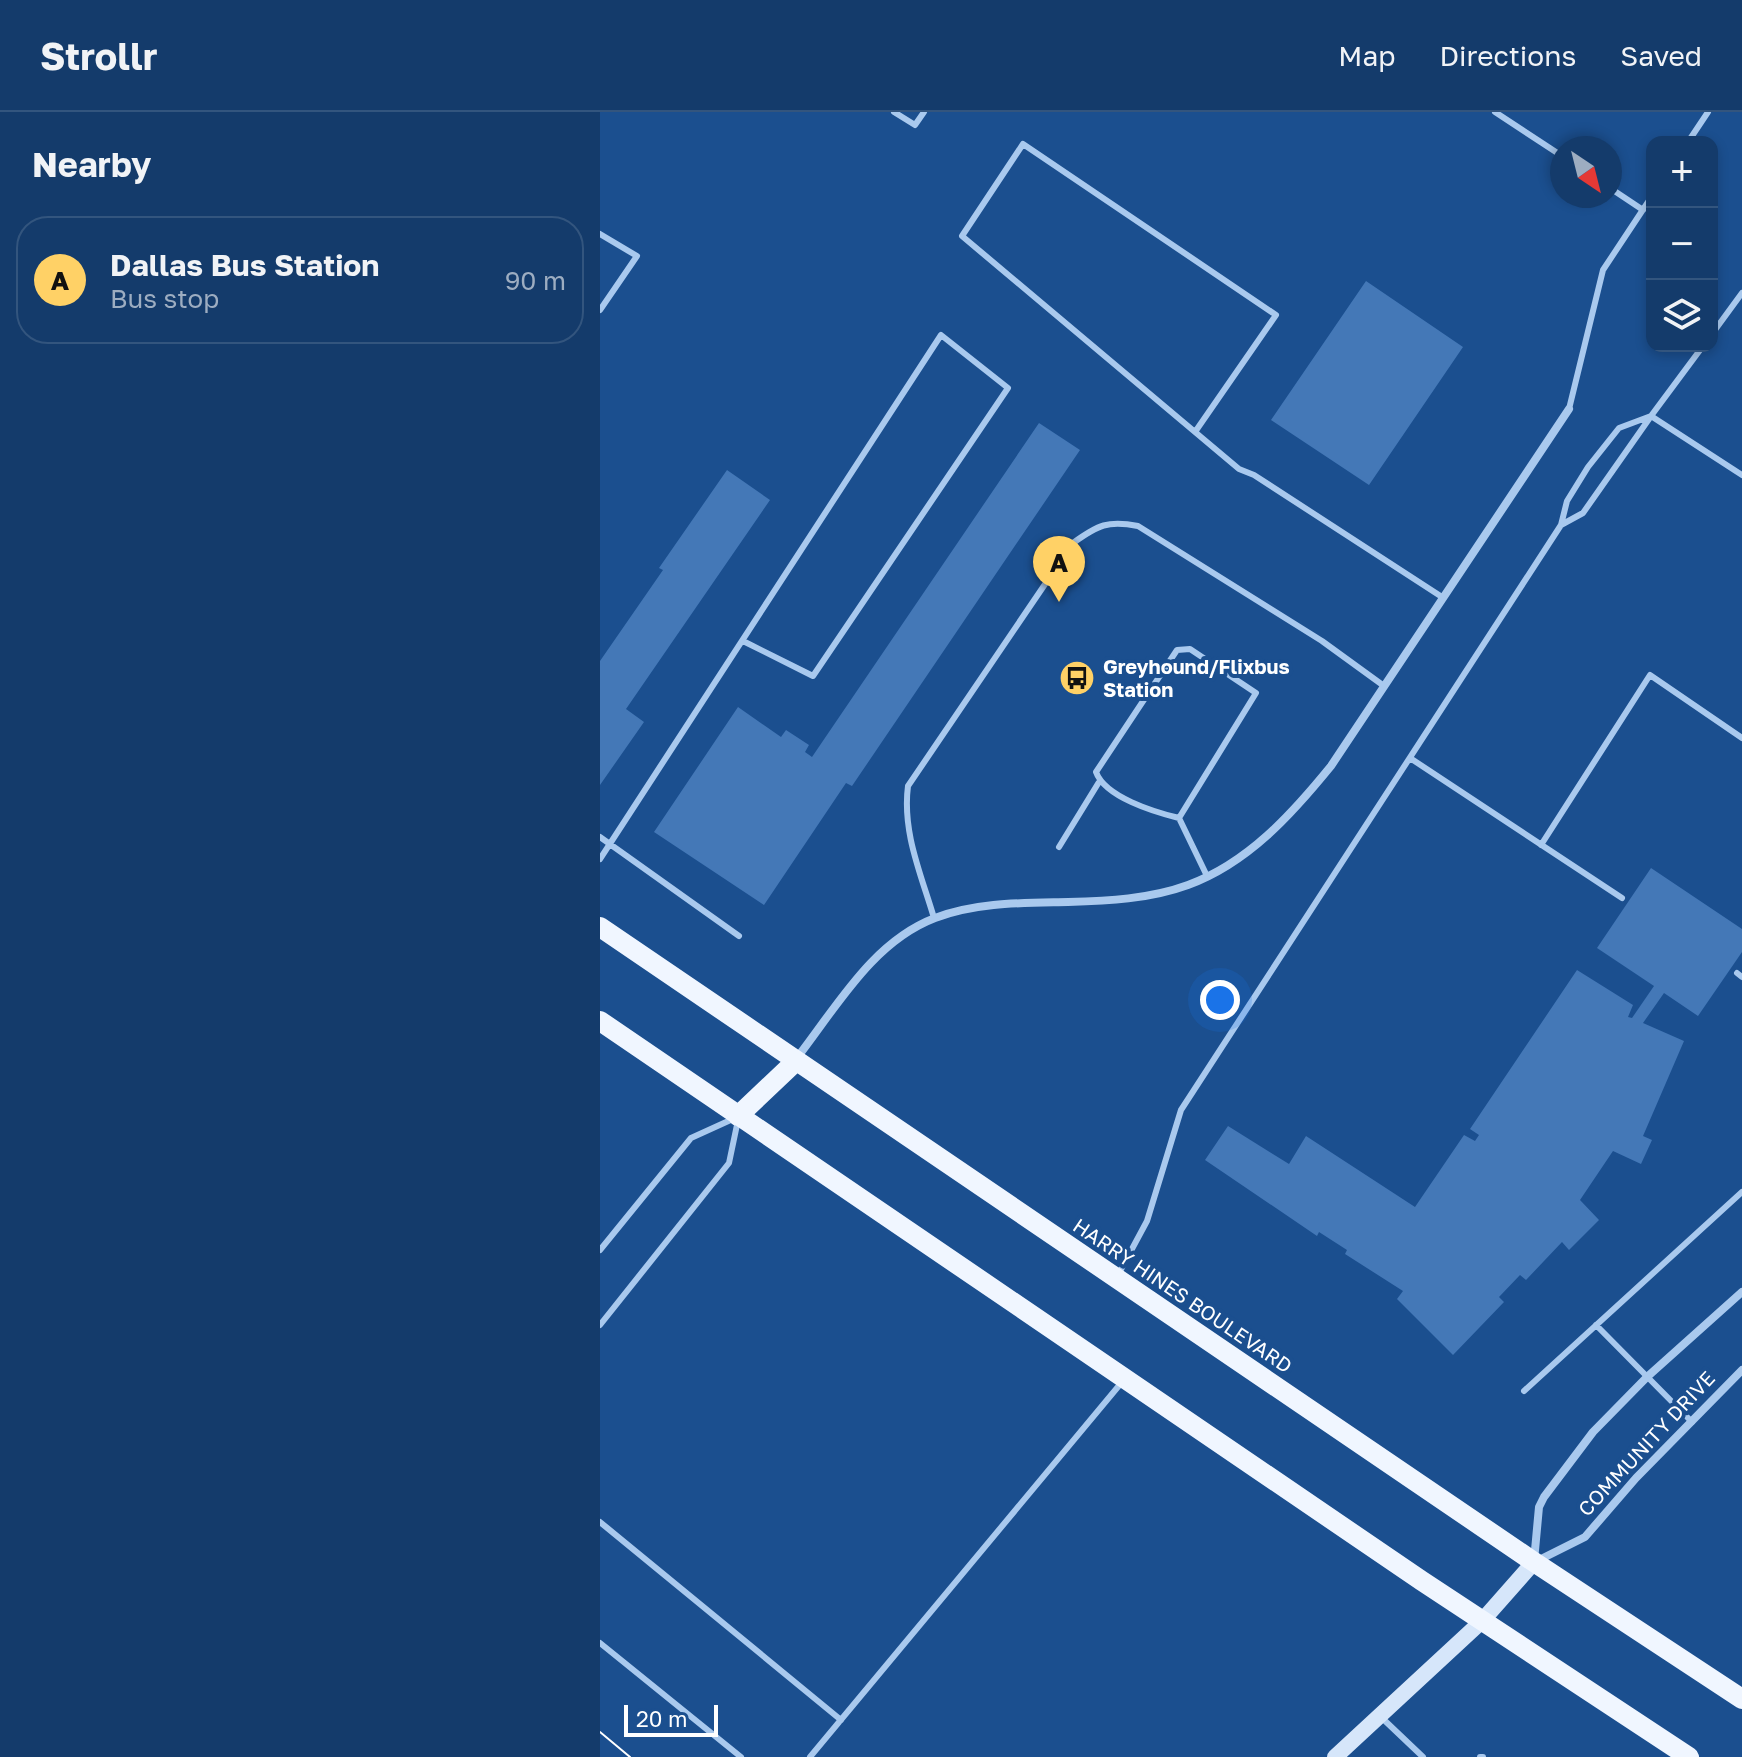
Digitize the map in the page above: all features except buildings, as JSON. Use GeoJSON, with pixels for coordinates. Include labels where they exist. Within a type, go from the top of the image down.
{"type":"FeatureCollection","features":[{"type":"Feature","properties":{"kind":"main road","name":"HARRY HINES BOULEVARD"},"geometry":{"type":"LineString","coordinates":[[600,927],[1534,1562],[1742,1699]]}},
{"type":"Feature","properties":{"kind":"main road"},"geometry":{"type":"LineString","coordinates":[[600,1021],[1482,1621],[1689,1757]]}},
{"type":"Feature","properties":{"kind":"main road"},"geometry":{"type":"LineString","coordinates":[[738,1116],[795,1062]]}},
{"type":"Feature","properties":{"kind":"street"},"geometry":{"type":"LineString","coordinates":[[795,1062],[868,965],[900,937],[934,918],[970,908],[1007,903],[1145,896],[1188,885],[1207,876],[1230,864],[1264,839],[1298,807],[1331,766],[1569,409]]}},
{"type":"Feature","properties":{"kind":"street","name":"COMMUNITY DRIVE"},"geometry":{"type":"LineString","coordinates":[[1534,1562],[1539,1507],[1593,1432],[1647,1377],[1742,1292]]}},
{"type":"Feature","properties":{"kind":"street","name":"COMMUNITY DRIVE"},"geometry":{"type":"LineString","coordinates":[[1335,1757],[1482,1621],[1534,1562],[1585,1537],[1636,1478],[1742,1370]]}},
{"type":"Feature","properties":{"kind":"lane"},"geometry":{"type":"LineString","coordinates":[[894,112],[915,125],[924,112]]}},
{"type":"Feature","properties":{"kind":"lane"},"geometry":{"type":"LineString","coordinates":[[1495,112],[1550,148]]}},
{"type":"Feature","properties":{"kind":"lane"},"geometry":{"type":"LineString","coordinates":[[1692,136],[1708,112]]}},
{"type":"Feature","properties":{"kind":"lane"},"geometry":{"type":"LineString","coordinates":[[1195,432],[1276,315],[1023,144],[962,236],[1195,432],[1239,469],[1254,475],[1442,597]]}},
{"type":"Feature","properties":{"kind":"lane"},"geometry":{"type":"LineString","coordinates":[[1622,196],[1643,210]]}},
{"type":"Feature","properties":{"kind":"lane"},"geometry":{"type":"LineString","coordinates":[[1569,409],[1603,270],[1646,205]]}},
{"type":"Feature","properties":{"kind":"lane"},"geometry":{"type":"LineString","coordinates":[[600,234],[637,256],[600,310]]}},
{"type":"Feature","properties":{"kind":"lane"},"geometry":{"type":"LineString","coordinates":[[1718,326],[1742,293]]}},
{"type":"Feature","properties":{"kind":"lane"},"geometry":{"type":"LineString","coordinates":[[600,859],[941,335],[1008,388],[813,676],[743,641]]}},
{"type":"Feature","properties":{"kind":"lane"},"geometry":{"type":"LineString","coordinates":[[1561,525],[1583,513],[1699,352]]}},
{"type":"Feature","properties":{"kind":"lane"},"geometry":{"type":"LineString","coordinates":[[1651,416],[1742,475]]}},
{"type":"Feature","properties":{"kind":"lane"},"geometry":{"type":"LineString","coordinates":[[1117,1279],[1147,1221],[1181,1110],[1561,525],[1567,501],[1588,467],[1619,428],[1651,416]]}},
{"type":"Feature","properties":{"kind":"lane"},"geometry":{"type":"LineString","coordinates":[[934,918],[907,827],[905,808],[908,786],[1073,543],[1092,529],[1114,521],[1138,526],[1322,641],[1384,686]]}},
{"type":"Feature","properties":{"kind":"lane"},"geometry":{"type":"LineString","coordinates":[[1190,649],[1256,693],[1179,818],[1146,810],[1099,782],[1096,772],[1170,659],[1177,650],[1190,649]]}},
{"type":"Feature","properties":{"kind":"lane"},"geometry":{"type":"LineString","coordinates":[[1541,845],[1650,675],[1742,738]]}},
{"type":"Feature","properties":{"kind":"lane"},"geometry":{"type":"LineString","coordinates":[[1410,758],[1622,898]]}},
{"type":"Feature","properties":{"kind":"lane"},"geometry":{"type":"LineString","coordinates":[[1059,847],[1099,782]]}},
{"type":"Feature","properties":{"kind":"lane"},"geometry":{"type":"LineString","coordinates":[[1179,818],[1207,876]]}},
{"type":"Feature","properties":{"kind":"lane"},"geometry":{"type":"LineString","coordinates":[[600,837],[739,936]]}},
{"type":"Feature","properties":{"kind":"lane"},"geometry":{"type":"LineString","coordinates":[[600,1250],[691,1138],[738,1116]]}},
{"type":"Feature","properties":{"kind":"lane"},"geometry":{"type":"LineString","coordinates":[[600,1325],[729,1163],[738,1116]]}},
{"type":"Feature","properties":{"kind":"lane"},"geometry":{"type":"LineString","coordinates":[[1524,1391],[1742,1192]]}},
{"type":"Feature","properties":{"kind":"lane"},"geometry":{"type":"LineString","coordinates":[[1596,1325],[1693,1422]]}},
{"type":"Feature","properties":{"kind":"lane"},"geometry":{"type":"LineString","coordinates":[[810,1757],[1124,1379]]}},
{"type":"Feature","properties":{"kind":"lane"},"geometry":{"type":"LineString","coordinates":[[600,1522],[841,1720]]}},
{"type":"Feature","properties":{"kind":"lane"},"geometry":{"type":"LineString","coordinates":[[600,1643],[741,1757]]}},
{"type":"Feature","properties":{"kind":"lane"},"geometry":{"type":"LineString","coordinates":[[1380,1715],[1423,1757]]}},
{"type":"Feature","properties":{"kind":"tram line"},"geometry":{"type":"LineString","coordinates":[[600,1732],[630,1757]]}},
{"type":"Feature","properties":{"kind":"place","name":"Dallas Bus Station"},"geometry":{"type":"Point","coordinates":[1059,602]}},
{"type":"Feature","properties":{"kind":"place","name":"Greyhound/Flixbus Station"},"geometry":{"type":"Point","coordinates":[1077,678]}}]}
